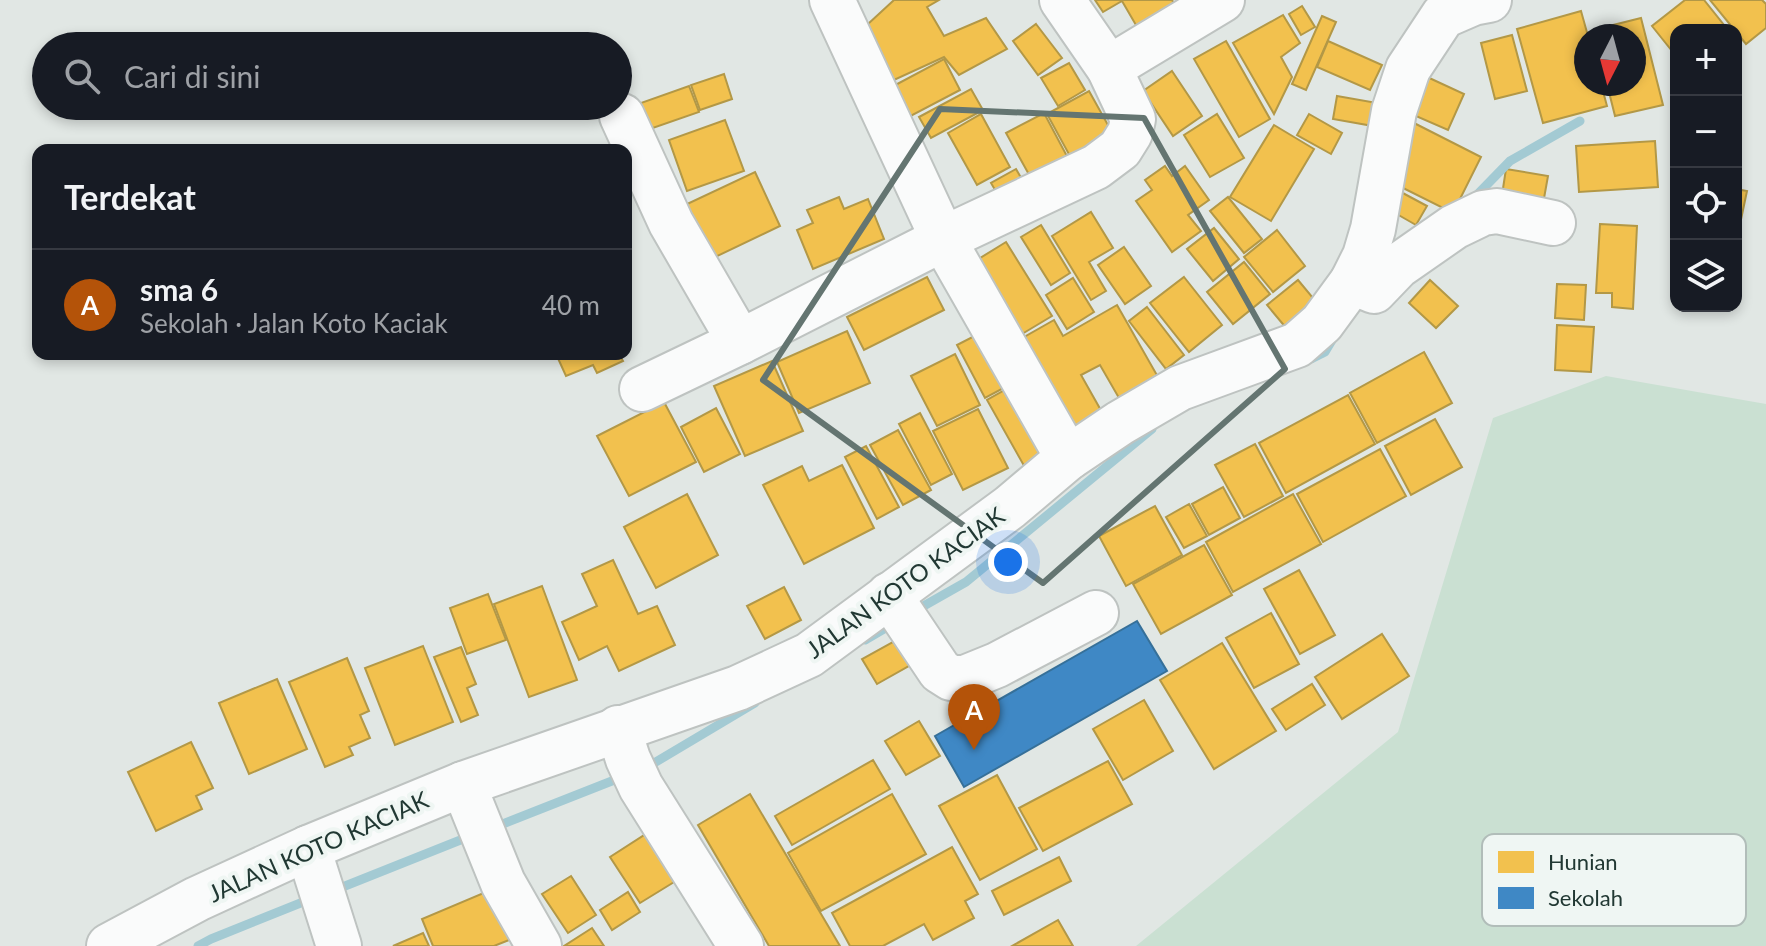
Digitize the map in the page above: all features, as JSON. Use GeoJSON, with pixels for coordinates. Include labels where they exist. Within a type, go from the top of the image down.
{"type":"FeatureCollection","features":[{"type":"Feature","properties":{"kind":"street"},"geometry":{"type":"LineString","coordinates":[[832,0],[943,239],[1068,458]]}},
{"type":"Feature","properties":{"kind":"street"},"geometry":{"type":"LineString","coordinates":[[642,389],[943,239],[1096,167],[1120,149],[1130,133],[1133,119],[1109,68],[1062,0]]}},
{"type":"Feature","properties":{"kind":"street"},"geometry":{"type":"LineString","coordinates":[[1109,68],[1222,0]]}},
{"type":"Feature","properties":{"kind":"street","name":"JALAN KOTO KACIAK"},"geometry":{"type":"LineString","coordinates":[[109,946],[197,899],[322,893],[466,792],[629,758],[738,688],[899,611],[1010,507],[1068,458],[1120,423],[1180,388],[1297,345],[1360,286],[1394,111],[1408,69],[1443,16],[1473,3],[1489,0]]}},
{"type":"Feature","properties":{"kind":"street"},"geometry":{"type":"LineString","coordinates":[[624,120],[671,223],[740,342]]}},
{"type":"Feature","properties":{"kind":"street"},"geometry":{"type":"LineString","coordinates":[[1360,286],[1374,291],[1398,266],[1454,227],[1483,213],[1497,211],[1553,223]]}},
{"type":"Feature","properties":{"kind":"street"},"geometry":{"type":"LineString","coordinates":[[899,611],[940,671],[951,678],[965,678],[997,665],[1096,613]]}},
{"type":"Feature","properties":{"kind":"street"},"geometry":{"type":"LineString","coordinates":[[629,758],[741,946]]}},
{"type":"Feature","properties":{"kind":"street"},"geometry":{"type":"LineString","coordinates":[[466,792],[503,883],[539,946]]}},
{"type":"Feature","properties":{"kind":"highlighted area"},"geometry":{"type":"Polygon","coordinates":[[[940,109],[1144,118],[1285,369],[1043,583],[763,380],[940,109]]]}},
{"type":"Feature","properties":{"kind":"green space"},"geometry":{"type":"Polygon","coordinates":[[[1606,376],[1766,404],[1766,946],[1136,946],[1398,732],[1493,418],[1606,376]]]}},
{"type":"Feature","properties":{"kind":"building: Hunian"},"geometry":{"type":"Polygon","coordinates":[[[894,0],[939,0],[927,7],[944,36],[986,18],[1007,49],[959,75],[944,57],[894,80],[868,24],[894,0]]]}},
{"type":"Feature","properties":{"kind":"building: Hunian"},"geometry":{"type":"Polygon","coordinates":[[[1095,0],[1172,0],[1178,10],[1140,32],[1122,1],[1103,12],[1095,0]]]}},
{"type":"Feature","properties":{"kind":"building: Hunian"},"geometry":{"type":"Polygon","coordinates":[[[1685,0],[1704,0],[1723,24],[1670,24],[1670,48],[1652,26],[1685,0]]]}},
{"type":"Feature","properties":{"kind":"building: Hunian"},"geometry":{"type":"Polygon","coordinates":[[[1710,0],[1762,0],[1766,4],[1766,28],[1746,44],[1742,39],[1742,24],[1730,24],[1710,0]]]}},
{"type":"Feature","properties":{"kind":"building: Hunian"},"geometry":{"type":"Polygon","coordinates":[[[1302,6],[1315,27],[1301,35],[1289,14],[1302,6]]]}},
{"type":"Feature","properties":{"kind":"building: Hunian"},"geometry":{"type":"Polygon","coordinates":[[[1581,11],[1585,24],[1574,24],[1574,96],[1604,96],[1607,106],[1543,123],[1517,29],[1581,11]]]}},
{"type":"Feature","properties":{"kind":"building: Hunian"},"geometry":{"type":"Polygon","coordinates":[[[1283,15],[1300,43],[1281,57],[1292,77],[1274,114],[1233,43],[1283,15]]]}},
{"type":"Feature","properties":{"kind":"building: Hunian"},"geometry":{"type":"Polygon","coordinates":[[[1322,16],[1336,22],[1306,90],[1292,84],[1322,16]]]}},
{"type":"Feature","properties":{"kind":"building: Hunian"},"geometry":{"type":"Polygon","coordinates":[[[1641,18],[1643,24],[1617,24],[1641,18]]]}},
{"type":"Feature","properties":{"kind":"building: Hunian"},"geometry":{"type":"Polygon","coordinates":[[[1036,24],[1062,58],[1038,75],[1013,41],[1036,24]]]}},
{"type":"Feature","properties":{"kind":"building: Hunian"},"geometry":{"type":"Polygon","coordinates":[[[1512,35],[1527,91],[1495,99],[1481,43],[1512,35]]]}},
{"type":"Feature","properties":{"kind":"building: Hunian"},"geometry":{"type":"Polygon","coordinates":[[[1646,38],[1663,105],[1615,116],[1610,96],[1646,96],[1646,38]]]}},
{"type":"Feature","properties":{"kind":"building: Hunian"},"geometry":{"type":"Polygon","coordinates":[[[1226,41],[1270,119],[1239,137],[1194,59],[1226,41]]]}},
{"type":"Feature","properties":{"kind":"building: Hunian"},"geometry":{"type":"Polygon","coordinates":[[[1328,41],[1382,65],[1370,90],[1317,67],[1328,41]]]}},
{"type":"Feature","properties":{"kind":"building: Hunian"},"geometry":{"type":"Polygon","coordinates":[[[944,59],[960,90],[903,120],[886,90],[944,59]]]}},
{"type":"Feature","properties":{"kind":"building: Hunian"},"geometry":{"type":"Polygon","coordinates":[[[1069,63],[1085,90],[1058,106],[1041,78],[1069,63]]]}},
{"type":"Feature","properties":{"kind":"building: Hunian"},"geometry":{"type":"Polygon","coordinates":[[[1172,71],[1202,116],[1173,136],[1143,91],[1172,71]]]}},
{"type":"Feature","properties":{"kind":"building: Hunian"},"geometry":{"type":"Polygon","coordinates":[[[724,74],[732,99],[700,110],[691,85],[724,74]]]}},
{"type":"Feature","properties":{"kind":"building: Hunian"},"geometry":{"type":"Polygon","coordinates":[[[1425,76],[1464,94],[1448,130],[1409,113],[1425,76]]]}},
{"type":"Feature","properties":{"kind":"building: Hunian"},"geometry":{"type":"Polygon","coordinates":[[[689,86],[699,112],[647,130],[638,104],[689,86]]]}},
{"type":"Feature","properties":{"kind":"building: Hunian"},"geometry":{"type":"Polygon","coordinates":[[[971,89],[983,110],[931,138],[919,117],[971,89]]]}},
{"type":"Feature","properties":{"kind":"building: Hunian"},"geometry":{"type":"Polygon","coordinates":[[[1089,91],[1113,134],[1071,158],[1047,114],[1089,91]]]}},
{"type":"Feature","properties":{"kind":"building: Hunian"},"geometry":{"type":"Polygon","coordinates":[[[1337,96],[1377,103],[1373,126],[1333,119],[1337,96]]]}},
{"type":"Feature","properties":{"kind":"building: Hunian"},"geometry":{"type":"Polygon","coordinates":[[[1044,113],[1069,160],[1032,180],[1006,133],[1044,113]]]}},
{"type":"Feature","properties":{"kind":"building: Hunian"},"geometry":{"type":"Polygon","coordinates":[[[981,114],[1010,167],[977,185],[948,133],[981,114]]]}},
{"type":"Feature","properties":{"kind":"building: Hunian"},"geometry":{"type":"Polygon","coordinates":[[[1217,114],[1244,158],[1210,177],[1184,135],[1217,114]]]}},
{"type":"Feature","properties":{"kind":"building: Hunian"},"geometry":{"type":"Polygon","coordinates":[[[1309,114],[1342,133],[1331,154],[1297,135],[1309,114]]]}},
{"type":"Feature","properties":{"kind":"building: Hunian"},"geometry":{"type":"Polygon","coordinates":[[[725,120],[744,171],[687,191],[669,140],[725,120]]]}},
{"type":"Feature","properties":{"kind":"building: Hunian"},"geometry":{"type":"Polygon","coordinates":[[[1414,123],[1481,157],[1453,213],[1385,179],[1414,123]]]}},
{"type":"Feature","properties":{"kind":"building: Hunian"},"geometry":{"type":"Polygon","coordinates":[[[1274,125],[1314,149],[1271,221],[1230,197],[1274,125]]]}},
{"type":"Feature","properties":{"kind":"building: Hunian"},"geometry":{"type":"Polygon","coordinates":[[[1655,141],[1658,187],[1579,192],[1576,146],[1655,141]]]}},
{"type":"Feature","properties":{"kind":"building: Hunian"},"geometry":{"type":"Polygon","coordinates":[[[1165,166],[1172,176],[1185,166],[1209,200],[1188,215],[1201,231],[1172,252],[1136,201],[1152,190],[1145,180],[1165,166]]]}},
{"type":"Feature","properties":{"kind":"building: Hunian"},"geometry":{"type":"Polygon","coordinates":[[[1016,169],[1027,188],[1002,202],[991,183],[1016,169]]]}},
{"type":"Feature","properties":{"kind":"building: Hunian"},"geometry":{"type":"Polygon","coordinates":[[[1506,169],[1548,176],[1541,215],[1500,208],[1506,169]]]}},
{"type":"Feature","properties":{"kind":"building: Hunian"},"geometry":{"type":"Polygon","coordinates":[[[755,172],[780,226],[711,259],[685,205],[755,172]]]}},
{"type":"Feature","properties":{"kind":"building: Hunian"},"geometry":{"type":"Polygon","coordinates":[[[1742,190],[1747,191],[1742,215],[1742,190]]]}},
{"type":"Feature","properties":{"kind":"building: Hunian"},"geometry":{"type":"Polygon","coordinates":[[[1399,191],[1427,206],[1416,225],[1388,209],[1399,191]]]}},
{"type":"Feature","properties":{"kind":"building: Hunian"},"geometry":{"type":"Polygon","coordinates":[[[839,197],[844,209],[868,199],[884,239],[813,269],[797,230],[813,223],[807,210],[839,197]]]}},
{"type":"Feature","properties":{"kind":"building: Hunian"},"geometry":{"type":"Polygon","coordinates":[[[1228,197],[1262,239],[1244,253],[1210,211],[1228,197]]]}},
{"type":"Feature","properties":{"kind":"building: Hunian"},"geometry":{"type":"Polygon","coordinates":[[[1091,212],[1113,248],[1089,262],[1106,291],[1091,300],[1052,236],[1091,212]]]}},
{"type":"Feature","properties":{"kind":"building: Hunian"},"geometry":{"type":"Polygon","coordinates":[[[1600,224],[1637,226],[1633,309],[1612,307],[1612,293],[1596,293],[1600,224]]]}},
{"type":"Feature","properties":{"kind":"building: Hunian"},"geometry":{"type":"Polygon","coordinates":[[[1041,225],[1070,273],[1051,285],[1021,237],[1041,225]]]}},
{"type":"Feature","properties":{"kind":"building: Hunian"},"geometry":{"type":"Polygon","coordinates":[[[1214,228],[1239,259],[1213,281],[1187,249],[1214,228]]]}},
{"type":"Feature","properties":{"kind":"building: Hunian"},"geometry":{"type":"Polygon","coordinates":[[[1277,230],[1305,266],[1273,292],[1244,257],[1277,230]]]}},
{"type":"Feature","properties":{"kind":"building: Hunian"},"geometry":{"type":"Polygon","coordinates":[[[1006,242],[1052,316],[1017,337],[972,263],[1006,242]]]}},
{"type":"Feature","properties":{"kind":"building: Hunian"},"geometry":{"type":"Polygon","coordinates":[[[1124,247],[1151,286],[1125,304],[1098,265],[1124,247]]]}},
{"type":"Feature","properties":{"kind":"building: Hunian"},"geometry":{"type":"Polygon","coordinates":[[[1244,262],[1270,294],[1233,324],[1207,292],[1244,262]]]}},
{"type":"Feature","properties":{"kind":"building: Hunian"},"geometry":{"type":"Polygon","coordinates":[[[927,277],[944,310],[864,350],[847,317],[927,277]]]}},
{"type":"Feature","properties":{"kind":"building: Hunian"},"geometry":{"type":"Polygon","coordinates":[[[1184,277],[1222,325],[1189,352],[1150,303],[1184,277]]]}},
{"type":"Feature","properties":{"kind":"building: Hunian"},"geometry":{"type":"Polygon","coordinates":[[[1073,278],[1094,312],[1067,329],[1046,295],[1073,278]]]}},
{"type":"Feature","properties":{"kind":"building: Hunian"},"geometry":{"type":"Polygon","coordinates":[[[1298,280],[1318,304],[1287,329],[1267,305],[1298,280]]]}},
{"type":"Feature","properties":{"kind":"building: Hunian"},"geometry":{"type":"Polygon","coordinates":[[[1430,280],[1458,306],[1436,328],[1409,303],[1430,280]]]}},
{"type":"Feature","properties":{"kind":"building: Hunian"},"geometry":{"type":"Polygon","coordinates":[[[1557,284],[1586,285],[1584,320],[1555,318],[1557,284]]]}},
{"type":"Feature","properties":{"kind":"building: Hunian"},"geometry":{"type":"Polygon","coordinates":[[[1117,305],[1158,377],[1119,398],[1100,365],[1081,375],[1103,414],[1063,437],[1010,345],[1054,320],[1063,336],[1117,305]]]}},
{"type":"Feature","properties":{"kind":"building: Hunian"},"geometry":{"type":"Polygon","coordinates":[[[1147,307],[1184,355],[1166,369],[1129,321],[1147,307]]]}},
{"type":"Feature","properties":{"kind":"building: Hunian"},"geometry":{"type":"Polygon","coordinates":[[[1557,325],[1594,327],[1591,372],[1555,370],[1557,325]]]}},
{"type":"Feature","properties":{"kind":"building: Hunian"},"geometry":{"type":"Polygon","coordinates":[[[986,330],[1013,383],[985,398],[957,345],[986,330]]]}},
{"type":"Feature","properties":{"kind":"building: Hunian"},"geometry":{"type":"Polygon","coordinates":[[[847,331],[870,383],[799,413],[777,362],[847,331]]]}},
{"type":"Feature","properties":{"kind":"building: Hunian"},"geometry":{"type":"Polygon","coordinates":[[[1424,352],[1452,403],[1377,443],[1350,393],[1424,352]]]}},
{"type":"Feature","properties":{"kind":"building: Hunian"},"geometry":{"type":"Polygon","coordinates":[[[955,354],[980,405],[937,426],[911,376],[955,354]]]}},
{"type":"Feature","properties":{"kind":"building: Hunian"},"geometry":{"type":"Polygon","coordinates":[[[559,360],[623,361],[597,373],[593,365],[566,376],[559,360]]]}},
{"type":"Feature","properties":{"kind":"building: Hunian"},"geometry":{"type":"Polygon","coordinates":[[[772,361],[803,431],[745,456],[714,386],[772,361]]]}},
{"type":"Feature","properties":{"kind":"building: Hunian"},"geometry":{"type":"Polygon","coordinates":[[[1010,387],[1050,458],[1027,471],[987,400],[1010,387]]]}},
{"type":"Feature","properties":{"kind":"building: Hunian"},"geometry":{"type":"Polygon","coordinates":[[[1348,395],[1375,444],[1286,493],[1259,443],[1348,395]]]}},
{"type":"Feature","properties":{"kind":"building: Hunian"},"geometry":{"type":"Polygon","coordinates":[[[664,402],[696,462],[629,496],[597,436],[664,402]]]}},
{"type":"Feature","properties":{"kind":"building: Hunian"},"geometry":{"type":"Polygon","coordinates":[[[716,408],[740,454],[704,472],[681,427],[716,408]]]}},
{"type":"Feature","properties":{"kind":"building: Hunian"},"geometry":{"type":"Polygon","coordinates":[[[978,409],[1008,468],[963,490],[933,431],[978,409]]]}},
{"type":"Feature","properties":{"kind":"building: Hunian"},"geometry":{"type":"Polygon","coordinates":[[[920,413],[952,474],[931,485],[899,424],[920,413]]]}},
{"type":"Feature","properties":{"kind":"building: Hunian"},"geometry":{"type":"Polygon","coordinates":[[[1435,419],[1462,467],[1411,495],[1385,446],[1435,419]]]}},
{"type":"Feature","properties":{"kind":"building: Hunian"},"geometry":{"type":"Polygon","coordinates":[[[898,430],[931,490],[903,505],[870,445],[898,430]]]}},
{"type":"Feature","properties":{"kind":"building: Hunian"},"geometry":{"type":"Polygon","coordinates":[[[1255,444],[1283,496],[1244,517],[1215,465],[1255,444]]]}},
{"type":"Feature","properties":{"kind":"building: Hunian"},"geometry":{"type":"Polygon","coordinates":[[[866,446],[899,507],[877,519],[845,457],[866,446]]]}},
{"type":"Feature","properties":{"kind":"building: Hunian"},"geometry":{"type":"Polygon","coordinates":[[[1380,449],[1406,496],[1323,542],[1297,494],[1380,449]]]}},
{"type":"Feature","properties":{"kind":"building: Hunian"},"geometry":{"type":"Polygon","coordinates":[[[842,465],[874,528],[804,564],[763,485],[802,466],[809,481],[842,465]]]}},
{"type":"Feature","properties":{"kind":"building: Hunian"},"geometry":{"type":"Polygon","coordinates":[[[1223,487],[1240,518],[1209,535],[1192,504],[1223,487]]]}},
{"type":"Feature","properties":{"kind":"building: Hunian"},"geometry":{"type":"Polygon","coordinates":[[[687,494],[718,555],[656,588],[624,527],[687,494]]]}},
{"type":"Feature","properties":{"kind":"building: Hunian"},"geometry":{"type":"Polygon","coordinates":[[[1293,494],[1321,544],[1233,592],[1206,542],[1293,494]]]}},
{"type":"Feature","properties":{"kind":"building: Hunian"},"geometry":{"type":"Polygon","coordinates":[[[1189,504],[1207,536],[1184,548],[1166,517],[1189,504]]]}},
{"type":"Feature","properties":{"kind":"building: Hunian"},"geometry":{"type":"Polygon","coordinates":[[[1155,506],[1182,555],[1126,586],[1099,536],[1155,506]]]}},
{"type":"Feature","properties":{"kind":"building: Hunian"},"geometry":{"type":"Polygon","coordinates":[[[1204,545],[1232,595],[1161,634],[1133,584],[1204,545]]]}},
{"type":"Feature","properties":{"kind":"building: Hunian"},"geometry":{"type":"Polygon","coordinates":[[[613,560],[638,614],[657,606],[675,645],[619,671],[607,646],[579,660],[562,622],[597,606],[582,574],[613,560]]]}},
{"type":"Feature","properties":{"kind":"building: Hunian"},"geometry":{"type":"Polygon","coordinates":[[[1299,570],[1335,635],[1300,654],[1264,589],[1299,570]]]}},
{"type":"Feature","properties":{"kind":"building: Hunian"},"geometry":{"type":"Polygon","coordinates":[[[542,586],[577,680],[529,697],[494,604],[542,586]]]}},
{"type":"Feature","properties":{"kind":"building: Hunian"},"geometry":{"type":"Polygon","coordinates":[[[784,587],[801,620],[765,639],[747,606],[784,587]]]}},
{"type":"Feature","properties":{"kind":"building: Hunian"},"geometry":{"type":"Polygon","coordinates":[[[488,594],[506,640],[467,654],[450,608],[488,594]]]}},
{"type":"Feature","properties":{"kind":"building: Hunian"},"geometry":{"type":"Polygon","coordinates":[[[1271,613],[1299,664],[1254,688],[1226,638],[1271,613]]]}},
{"type":"Feature","properties":{"kind":"building: Hunian"},"geometry":{"type":"Polygon","coordinates":[[[1382,634],[1409,676],[1342,719],[1315,677],[1382,634]]]}},
{"type":"Feature","properties":{"kind":"building: Hunian"},"geometry":{"type":"Polygon","coordinates":[[[900,638],[914,663],[877,684],[862,659],[900,638]]]}},
{"type":"Feature","properties":{"kind":"building: Hunian"},"geometry":{"type":"Polygon","coordinates":[[[1222,643],[1276,731],[1214,769],[1160,680],[1222,643]]]}},
{"type":"Feature","properties":{"kind":"building: Hunian"},"geometry":{"type":"Polygon","coordinates":[[[423,646],[453,722],[395,745],[365,668],[423,646]]]}},
{"type":"Feature","properties":{"kind":"building: Hunian"},"geometry":{"type":"Polygon","coordinates":[[[461,647],[476,684],[467,688],[478,715],[461,722],[434,657],[461,647]]]}},
{"type":"Feature","properties":{"kind":"building: Hunian"},"geometry":{"type":"Polygon","coordinates":[[[347,658],[369,711],[360,715],[370,738],[349,747],[353,755],[325,767],[289,682],[347,658]]]}},
{"type":"Feature","properties":{"kind":"building: Hunian"},"geometry":{"type":"Polygon","coordinates":[[[277,679],[307,749],[249,774],[219,703],[277,679]]]}},
{"type":"Feature","properties":{"kind":"building: Hunian"},"geometry":{"type":"Polygon","coordinates":[[[1312,684],[1325,705],[1286,730],[1272,709],[1312,684]]]}},
{"type":"Feature","properties":{"kind":"building: Hunian"},"geometry":{"type":"Polygon","coordinates":[[[1144,700],[1173,751],[1123,780],[1093,729],[1144,700]]]}},
{"type":"Feature","properties":{"kind":"building: Hunian"},"geometry":{"type":"Polygon","coordinates":[[[919,721],[940,756],[906,775],[885,741],[919,721]]]}},
{"type":"Feature","properties":{"kind":"building: Hunian"},"geometry":{"type":"Polygon","coordinates":[[[191,742],[213,788],[196,796],[202,809],[156,831],[128,772],[191,742]]]}},
{"type":"Feature","properties":{"kind":"building: Hunian"},"geometry":{"type":"Polygon","coordinates":[[[873,760],[890,789],[792,845],[775,816],[873,760]]]}},
{"type":"Feature","properties":{"kind":"building: Hunian"},"geometry":{"type":"Polygon","coordinates":[[[1108,761],[1132,804],[1043,851],[1019,808],[1108,761]]]}},
{"type":"Feature","properties":{"kind":"building: Hunian"},"geometry":{"type":"Polygon","coordinates":[[[997,775],[1037,849],[980,880],[939,806],[997,775]]]}},
{"type":"Feature","properties":{"kind":"building: Hunian"},"geometry":{"type":"Polygon","coordinates":[[[750,794],[840,946],[769,946],[698,825],[750,794]]]}},
{"type":"Feature","properties":{"kind":"building: Hunian"},"geometry":{"type":"Polygon","coordinates":[[[892,794],[926,854],[821,911],[788,853],[892,794]]]}},
{"type":"Feature","properties":{"kind":"building: Hunian"},"geometry":{"type":"Polygon","coordinates":[[[649,832],[679,879],[640,903],[610,857],[649,832]]]}},
{"type":"Feature","properties":{"kind":"building: Hunian"},"geometry":{"type":"Polygon","coordinates":[[[952,847],[978,894],[965,901],[974,918],[933,940],[924,924],[883,946],[850,946],[832,913],[952,847]]]}},
{"type":"Feature","properties":{"kind":"building: Hunian"},"geometry":{"type":"Polygon","coordinates":[[[1059,857],[1071,881],[1004,915],[992,891],[1059,857]]]}},
{"type":"Feature","properties":{"kind":"building: Hunian"},"geometry":{"type":"Polygon","coordinates":[[[571,876],[596,915],[568,933],[542,894],[571,876]]]}},
{"type":"Feature","properties":{"kind":"building: Hunian"},"geometry":{"type":"Polygon","coordinates":[[[493,889],[514,938],[494,946],[433,946],[422,919],[493,889]]]}},
{"type":"Feature","properties":{"kind":"building: Hunian"},"geometry":{"type":"Polygon","coordinates":[[[628,892],[640,912],[612,930],[600,910],[628,892]]]}},
{"type":"Feature","properties":{"kind":"building: Hunian"},"geometry":{"type":"Polygon","coordinates":[[[1058,920],[1073,946],[1012,946],[1058,920]]]}},
{"type":"Feature","properties":{"kind":"building: Hunian"},"geometry":{"type":"Polygon","coordinates":[[[592,928],[604,946],[564,946],[592,928]]]}},
{"type":"Feature","properties":{"kind":"building: Hunian"},"geometry":{"type":"Polygon","coordinates":[[[423,933],[429,946],[393,946],[423,933]]]}},
{"type":"Feature","properties":{"kind":"building: Sekolah"},"geometry":{"type":"Polygon","coordinates":[[[1137,621],[1167,671],[964,787],[935,736],[1137,621]]]}},
{"type":"Feature","properties":{"kind":"waterway"},"geometry":{"type":"LineString","coordinates":[[1472,200],[1510,161],[1580,121]]}},
{"type":"Feature","properties":{"kind":"waterway"},"geometry":{"type":"LineString","coordinates":[[1311,359],[1325,352],[1334,337]]}},
{"type":"Feature","properties":{"kind":"waterway"},"geometry":{"type":"LineString","coordinates":[[913,612],[966,582],[1152,429]]}},
{"type":"Feature","properties":{"kind":"waterway"},"geometry":{"type":"LineString","coordinates":[[865,640],[894,623]]}},
{"type":"Feature","properties":{"kind":"waterway"},"geometry":{"type":"LineString","coordinates":[[644,769],[755,703]]}},
{"type":"Feature","properties":{"kind":"waterway"},"geometry":{"type":"LineString","coordinates":[[495,827],[622,777]]}},
{"type":"Feature","properties":{"kind":"waterway"},"geometry":{"type":"LineString","coordinates":[[335,890],[473,835]]}},
{"type":"Feature","properties":{"kind":"waterway"},"geometry":{"type":"LineString","coordinates":[[198,946],[313,898]]}},
{"type":"Feature","properties":{"kind":"place","name":"sma 6"},"geometry":{"type":"Point","coordinates":[974,750]}}]}
